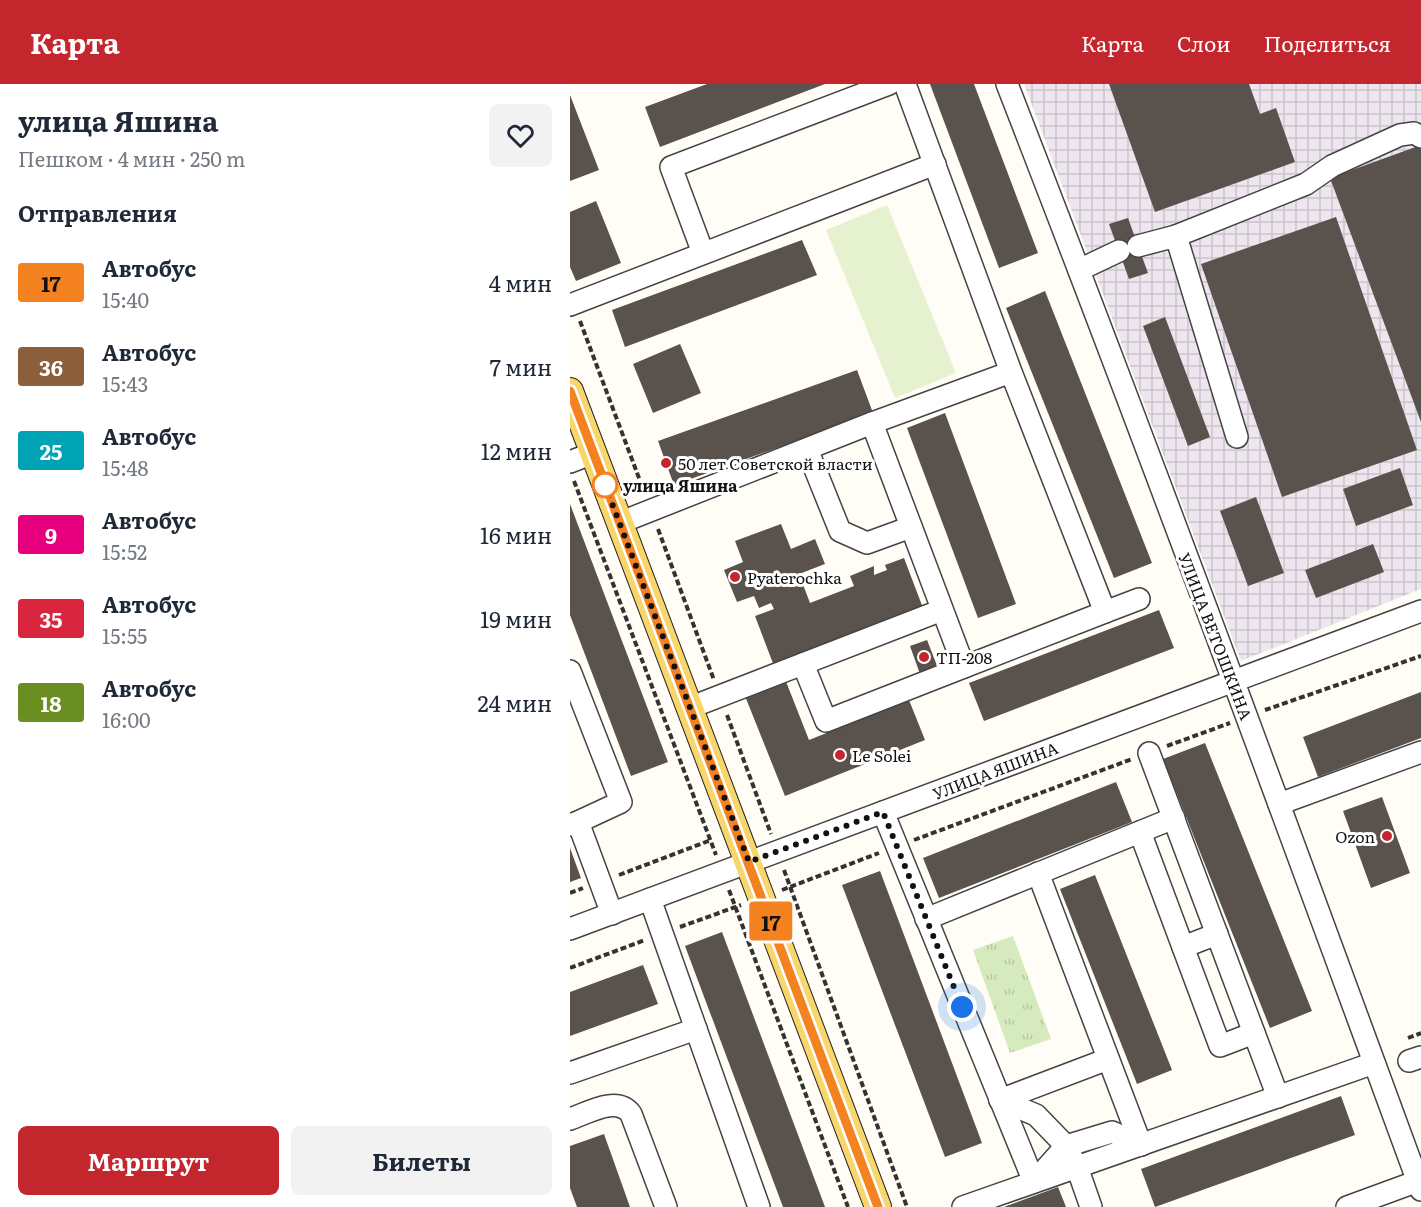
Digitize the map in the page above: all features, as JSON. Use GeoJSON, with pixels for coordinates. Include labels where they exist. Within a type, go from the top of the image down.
{"type":"FeatureCollection","features":[{"type":"Feature","properties":{"kind":"main road"},"geometry":{"type":"LineString","coordinates":[[570,391],[582,458],[619,523],[878,1207]]}},
{"type":"Feature","properties":{"kind":"street"},"geometry":{"type":"LineString","coordinates":[[703,253],[671,167],[889,84]]}},
{"type":"Feature","properties":{"kind":"street"},"geometry":{"type":"LineString","coordinates":[[905,84],[1011,372],[1105,612]]}},
{"type":"Feature","properties":{"kind":"street","name":"УЛИЦА ВЕТОШКИНА"},"geometry":{"type":"LineString","coordinates":[[1007,84],[1234,681],[1419,1185]]}},
{"type":"Feature","properties":{"kind":"street"},"geometry":{"type":"LineString","coordinates":[[1079,270],[1129,249],[1176,236],[1306,184],[1332,166],[1400,135],[1414,133],[1421,137]]}},
{"type":"Feature","properties":{"kind":"street"},"geometry":{"type":"LineString","coordinates":[[572,305],[934,164]]}},
{"type":"Feature","properties":{"kind":"street"},"geometry":{"type":"LineString","coordinates":[[1176,236],[1237,437]]}},
{"type":"Feature","properties":{"kind":"street"},"geometry":{"type":"LineString","coordinates":[[619,523],[873,423],[1011,372]]}},
{"type":"Feature","properties":{"kind":"street"},"geometry":{"type":"LineString","coordinates":[[873,423],[964,667]]}},
{"type":"Feature","properties":{"kind":"street"},"geometry":{"type":"LineString","coordinates":[[807,449],[840,531],[867,543],[911,527]]}},
{"type":"Feature","properties":{"kind":"street"},"geometry":{"type":"LineString","coordinates":[[803,664],[826,721],[1139,599]]}},
{"type":"Feature","properties":{"kind":"street"},"geometry":{"type":"LineString","coordinates":[[689,708],[942,610]]}},
{"type":"Feature","properties":{"kind":"street","name":"УЛИЦА ЯШИНА"},"geometry":{"type":"LineString","coordinates":[[570,929],[1421,611]]}},
{"type":"Feature","properties":{"kind":"street"},"geometry":{"type":"LineString","coordinates":[[570,671],[621,802],[574,823],[612,914]]}},
{"type":"Feature","properties":{"kind":"street"},"geometry":{"type":"LineString","coordinates":[[1279,804],[1421,752]]}},
{"type":"Feature","properties":{"kind":"street"},"geometry":{"type":"LineString","coordinates":[[1149,753],[1278,1096]]}},
{"type":"Feature","properties":{"kind":"street"},"geometry":{"type":"LineString","coordinates":[[883,812],[1034,1182]]}},
{"type":"Feature","properties":{"kind":"street"},"geometry":{"type":"LineString","coordinates":[[926,919],[1174,818]]}},
{"type":"Feature","properties":{"kind":"street"},"geometry":{"type":"LineString","coordinates":[[1140,832],[1220,1046],[1254,1033]]}},
{"type":"Feature","properties":{"kind":"street"},"geometry":{"type":"LineString","coordinates":[[1038,873],[1141,1145]]}},
{"type":"Feature","properties":{"kind":"street"},"geometry":{"type":"LineString","coordinates":[[650,899],[759,1207]]}},
{"type":"Feature","properties":{"kind":"street"},"geometry":{"type":"LineString","coordinates":[[1183,947],[1217,934]]}},
{"type":"Feature","properties":{"kind":"street"},"geometry":{"type":"LineString","coordinates":[[570,1073],[696,1029]]}},
{"type":"Feature","properties":{"kind":"street"},"geometry":{"type":"LineString","coordinates":[[963,1207],[1278,1096],[1372,1058]]}},
{"type":"Feature","properties":{"kind":"street"},"geometry":{"type":"LineString","coordinates":[[1000,1100],[1108,1059]]}},
{"type":"Feature","properties":{"kind":"street"},"geometry":{"type":"LineString","coordinates":[[1000,1100],[1036,1115],[1066,1146],[1077,1167],[1091,1207]]}},
{"type":"Feature","properties":{"kind":"street"},"geometry":{"type":"LineString","coordinates":[[570,1119],[611,1105],[622,1105],[627,1109],[631,1114],[666,1207]]}},
{"type":"Feature","properties":{"kind":"street"},"geometry":{"type":"LineString","coordinates":[[1034,1182],[1066,1146],[1112,1132],[1141,1145]]}},
{"type":"Feature","properties":{"kind":"street"},"geometry":{"type":"LineString","coordinates":[[1347,1207],[1419,1185]]}},
{"type":"Feature","properties":{"kind":"path"},"geometry":{"type":"LineString","coordinates":[[572,305],[652,510],[907,1207]]}},
{"type":"Feature","properties":{"kind":"path"},"geometry":{"type":"LineString","coordinates":[[570,471],[848,1207]]}},
{"type":"Feature","properties":{"kind":"path"},"geometry":{"type":"LineString","coordinates":[[570,968],[1247,717],[1421,656]]}},
{"type":"Feature","properties":{"kind":"path"},"geometry":{"type":"LineString","coordinates":[[570,893],[711,840]]}},
{"type":"Feature","properties":{"kind":"path"},"geometry":{"type":"LineString","coordinates":[[1372,1058],[1421,1033]]}},
{"type":"Feature","properties":{"kind":"shaded area"},"geometry":{"type":"Polygon","coordinates":[[[1024,84],[1421,84],[1421,589],[1241,661],[1024,84]]]}},
{"type":"Feature","properties":{"kind":"green space"},"geometry":{"type":"Polygon","coordinates":[[[887,205],[956,373],[895,398],[826,230],[887,205]]]}},
{"type":"Feature","properties":{"kind":"green space"},"geometry":{"type":"Polygon","coordinates":[[[1013,936],[1051,1039],[1010,1053],[973,950],[1013,936]]]}},
{"type":"Feature","properties":{"kind":"building"},"geometry":{"type":"Polygon","coordinates":[[[707,84],[825,84],[660,147],[645,107],[707,84]]]}},
{"type":"Feature","properties":{"kind":"building"},"geometry":{"type":"Polygon","coordinates":[[[930,84],[974,84],[1038,253],[999,268],[930,84]]]}},
{"type":"Feature","properties":{"kind":"building"},"geometry":{"type":"Polygon","coordinates":[[[1109,84],[1249,84],[1260,114],[1276,108],[1295,162],[1155,212],[1109,84]]]}},
{"type":"Feature","properties":{"kind":"building"},"geometry":{"type":"Polygon","coordinates":[[[570,95],[599,170],[570,181],[570,95]]]}},
{"type":"Feature","properties":{"kind":"building"},"geometry":{"type":"Polygon","coordinates":[[[1421,145],[1421,422],[1330,178],[1421,145]]]}},
{"type":"Feature","properties":{"kind":"building"},"geometry":{"type":"Polygon","coordinates":[[[596,201],[621,263],[576,281],[570,267],[570,212],[596,201]]]}},
{"type":"Feature","properties":{"kind":"building"},"geometry":{"type":"Polygon","coordinates":[[[1336,217],[1417,450],[1282,497],[1201,264],[1336,217]]]}},
{"type":"Feature","properties":{"kind":"building"},"geometry":{"type":"Polygon","coordinates":[[[1128,218],[1148,273],[1129,279],[1109,224],[1128,218]]]}},
{"type":"Feature","properties":{"kind":"building"},"geometry":{"type":"Polygon","coordinates":[[[802,240],[817,275],[625,347],[612,310],[802,240]]]}},
{"type":"Feature","properties":{"kind":"building"},"geometry":{"type":"Polygon","coordinates":[[[1045,291],[1152,563],[1114,578],[1006,308],[1045,291]]]}},
{"type":"Feature","properties":{"kind":"building"},"geometry":{"type":"Polygon","coordinates":[[[1165,317],[1210,437],[1188,446],[1143,326],[1165,317]]]}},
{"type":"Feature","properties":{"kind":"building"},"geometry":{"type":"Polygon","coordinates":[[[680,344],[701,393],[653,413],[633,364],[680,344]]]}},
{"type":"Feature","properties":{"kind":"building"},"geometry":{"type":"Polygon","coordinates":[[[857,370],[873,413],[674,485],[658,441],[857,370]]]}},
{"type":"Feature","properties":{"kind":"building"},"geometry":{"type":"Polygon","coordinates":[[[945,413],[1016,604],[978,618],[907,428],[945,413]]]}},
{"type":"Feature","properties":{"kind":"building"},"geometry":{"type":"Polygon","coordinates":[[[1400,468],[1413,505],[1356,526],[1343,489],[1400,468]]]}},
{"type":"Feature","properties":{"kind":"building"},"geometry":{"type":"Polygon","coordinates":[[[1256,497],[1284,573],[1248,586],[1220,511],[1256,497]]]}},
{"type":"Feature","properties":{"kind":"building"},"geometry":{"type":"Polygon","coordinates":[[[570,504],[668,762],[631,776],[570,615],[570,504]]]}},
{"type":"Feature","properties":{"kind":"building"},"geometry":{"type":"Polygon","coordinates":[[[781,524],[791,549],[815,539],[825,564],[799,574],[810,603],[854,586],[850,576],[874,566],[874,575],[887,570],[885,565],[904,558],[923,608],[774,666],[755,616],[774,609],[771,603],[759,608],[754,596],[737,602],[724,570],[743,562],[735,541],[781,524]]]}},
{"type":"Feature","properties":{"kind":"building"},"geometry":{"type":"Polygon","coordinates":[[[1373,544],[1384,572],[1316,598],[1305,570],[1373,544]]]}},
{"type":"Feature","properties":{"kind":"building"},"geometry":{"type":"Polygon","coordinates":[[[1159,610],[1174,648],[984,721],[969,683],[1159,610]]]}},
{"type":"Feature","properties":{"kind":"building","name":"ТП-208"},"geometry":{"type":"Polygon","coordinates":[[[927,640],[938,668],[920,674],[910,646],[927,640]]]}},
{"type":"Feature","properties":{"kind":"building"},"geometry":{"type":"Polygon","coordinates":[[[785,679],[809,740],[909,700],[925,740],[785,796],[745,696],[785,679]]]}},
{"type":"Feature","properties":{"kind":"building"},"geometry":{"type":"Polygon","coordinates":[[[1421,692],[1421,738],[1318,777],[1303,737],[1421,692]]]}},
{"type":"Feature","properties":{"kind":"building"},"geometry":{"type":"Polygon","coordinates":[[[1205,743],[1312,1011],[1270,1028],[1163,759],[1205,743]]]}},
{"type":"Feature","properties":{"kind":"building"},"geometry":{"type":"Polygon","coordinates":[[[1116,782],[1132,822],[939,898],[923,858],[1116,782]]]}},
{"type":"Feature","properties":{"kind":"building"},"geometry":{"type":"Polygon","coordinates":[[[1382,797],[1410,873],[1371,888],[1343,811],[1382,797]]]}},
{"type":"Feature","properties":{"kind":"building"},"geometry":{"type":"Polygon","coordinates":[[[570,848],[581,878],[570,882],[570,848]]]}},
{"type":"Feature","properties":{"kind":"building"},"geometry":{"type":"Polygon","coordinates":[[[880,871],[982,1143],[945,1157],[842,885],[880,871]]]}},
{"type":"Feature","properties":{"kind":"building"},"geometry":{"type":"Polygon","coordinates":[[[1095,875],[1172,1070],[1137,1084],[1060,889],[1095,875]]]}},
{"type":"Feature","properties":{"kind":"building"},"geometry":{"type":"Polygon","coordinates":[[[722,932],[825,1207],[783,1207],[685,946],[722,932]]]}},
{"type":"Feature","properties":{"kind":"building"},"geometry":{"type":"Polygon","coordinates":[[[643,965],[658,1004],[570,1036],[570,992],[643,965]]]}},
{"type":"Feature","properties":{"kind":"building"},"geometry":{"type":"Polygon","coordinates":[[[1341,1096],[1355,1135],[1155,1207],[1141,1169],[1341,1096]]]}},
{"type":"Feature","properties":{"kind":"building"},"geometry":{"type":"Polygon","coordinates":[[[604,1134],[630,1207],[577,1207],[570,1188],[570,1146],[604,1134]]]}},
{"type":"Feature","properties":{"kind":"building"},"geometry":{"type":"Polygon","coordinates":[[[1058,1187],[1066,1207],[1004,1207],[1058,1187]]]}},
{"type":"Feature","properties":{"kind":"bus line","name":"17"},"geometry":{"type":"LineString","coordinates":[[570,391],[878,1207]]}},
{"type":"Feature","properties":{"kind":"place","name":"50 лет Советской власти"},"geometry":{"type":"Point","coordinates":[666,463]}},
{"type":"Feature","properties":{"kind":"place","name":"улица Яшина"},"geometry":{"type":"Point","coordinates":[605,485]}},
{"type":"Feature","properties":{"kind":"place","name":"Pyaterochka"},"geometry":{"type":"Point","coordinates":[735,577]}},
{"type":"Feature","properties":{"kind":"place","name":"ТП-208"},"geometry":{"type":"Point","coordinates":[924,657]}},
{"type":"Feature","properties":{"kind":"place","name":"Le Solei"},"geometry":{"type":"Point","coordinates":[840,755]}},
{"type":"Feature","properties":{"kind":"place","name":"Ozon"},"geometry":{"type":"Point","coordinates":[1387,836]}},
{"type":"Feature","properties":{"kind":"route"},"geometry":{"type":"LineString","coordinates":[[605,485],[749,862],[883,812],[962,1007]]}}]}
